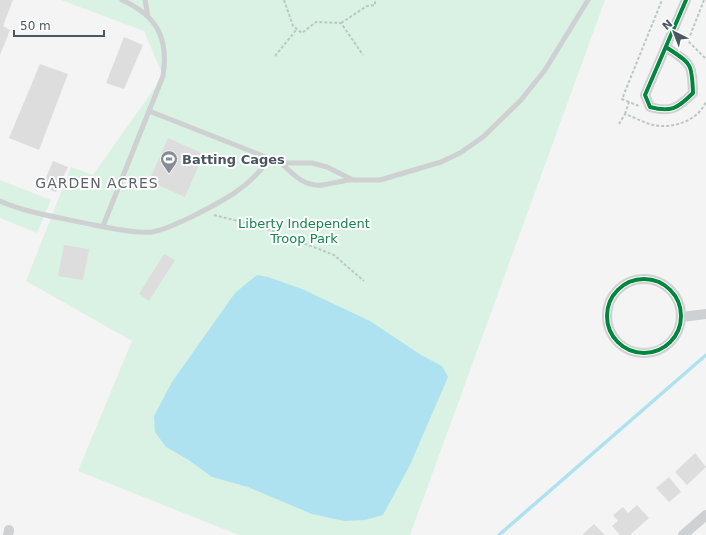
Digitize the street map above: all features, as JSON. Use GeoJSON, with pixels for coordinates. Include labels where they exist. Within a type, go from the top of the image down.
{"type":"FeatureCollection","features":[{"type":"Feature","properties":{"kind":"street"},"geometry":{"type":"LineString","coordinates":[[666,47],[686,60],[692,69],[693,93],[680,106],[664,111],[650,107],[645,95],[686,0]]}},
{"type":"Feature","properties":{"kind":"street"},"geometry":{"type":"LineString","coordinates":[[648,279],[663,283],[675,294],[682,317],[679,330],[666,346],[655,352],[639,353],[628,349],[617,342],[610,332],[607,318],[610,301],[618,289],[634,280],[648,279]]}},
{"type":"Feature","properties":{"kind":"street"},"geometry":{"type":"LineString","coordinates":[[682,317],[706,314]]}},
{"type":"Feature","properties":{"kind":"street"},"geometry":{"type":"LineString","coordinates":[[683,535],[706,515]]}},
{"type":"Feature","properties":{"kind":"lane"},"geometry":{"type":"LineString","coordinates":[[103,226],[163,76],[166,58],[160,31],[148,16],[122,0]]}},
{"type":"Feature","properties":{"kind":"lane"},"geometry":{"type":"LineString","coordinates":[[145,0],[148,16]]}},
{"type":"Feature","properties":{"kind":"lane"},"geometry":{"type":"LineString","coordinates":[[281,163],[300,180],[308,184],[320,186],[353,180],[380,180],[423,169],[460,153],[483,137],[521,100],[545,70],[588,0]]}},
{"type":"Feature","properties":{"kind":"lane"},"geometry":{"type":"LineString","coordinates":[[149,111],[269,159],[281,163],[312,163],[327,167],[353,180]]}},
{"type":"Feature","properties":{"kind":"lane"},"geometry":{"type":"LineString","coordinates":[[0,201],[38,213],[132,231],[152,232],[175,224],[226,200],[261,172],[269,159]]}},
{"type":"Feature","properties":{"kind":"path"},"geometry":{"type":"LineString","coordinates":[[284,0],[293,26],[302,33],[316,22],[341,23],[367,6],[375,5],[374,0]]}},
{"type":"Feature","properties":{"kind":"path"},"geometry":{"type":"LineString","coordinates":[[640,107],[622,99],[662,0]]}},
{"type":"Feature","properties":{"kind":"path"},"geometry":{"type":"LineString","coordinates":[[704,0],[688,41],[706,59]]}},
{"type":"Feature","properties":{"kind":"path"},"geometry":{"type":"LineString","coordinates":[[341,23],[363,55]]}},
{"type":"Feature","properties":{"kind":"path"},"geometry":{"type":"LineString","coordinates":[[275,56],[297,29]]}},
{"type":"Feature","properties":{"kind":"path"},"geometry":{"type":"LineString","coordinates":[[624,114],[629,102]]}},
{"type":"Feature","properties":{"kind":"path"},"geometry":{"type":"LineString","coordinates":[[201,212],[262,227],[334,255],[364,282]]}},
{"type":"Feature","properties":{"kind":"green space","name":"Liberty Independent Troop Park"},"geometry":{"type":"Polygon","coordinates":[[[61,0],[605,0],[410,535],[239,535],[78,471],[132,341],[26,281],[71,167],[93,175],[163,76],[144,31],[61,0]]]}},
{"type":"Feature","properties":{"kind":"green space"},"geometry":{"type":"Polygon","coordinates":[[[0,180],[51,200],[37,233],[0,218],[0,180]]]}},
{"type":"Feature","properties":{"kind":"water"},"geometry":{"type":"Polygon","coordinates":[[[257,275],[268,277],[302,289],[370,321],[421,355],[442,366],[448,377],[410,465],[383,515],[365,520],[344,521],[312,514],[248,487],[212,477],[187,459],[166,447],[155,432],[154,416],[172,382],[235,293],[257,275]]]}},
{"type":"Feature","properties":{"kind":"building"},"geometry":{"type":"Polygon","coordinates":[[[0,0],[13,0],[3,26],[10,30],[0,55],[0,0]]]}},
{"type":"Feature","properties":{"kind":"building"},"geometry":{"type":"Polygon","coordinates":[[[124,37],[143,45],[124,89],[106,83],[124,37]]]}},
{"type":"Feature","properties":{"kind":"building"},"geometry":{"type":"Polygon","coordinates":[[[40,64],[68,74],[39,150],[9,138],[40,64]]]}},
{"type":"Feature","properties":{"kind":"building"},"geometry":{"type":"Polygon","coordinates":[[[168,138],[204,154],[185,197],[149,181],[168,138]]]}},
{"type":"Feature","properties":{"kind":"building"},"geometry":{"type":"Polygon","coordinates":[[[53,161],[68,167],[56,192],[42,187],[53,161]]]}},
{"type":"Feature","properties":{"kind":"building"},"geometry":{"type":"Polygon","coordinates":[[[64,245],[89,249],[83,280],[58,276],[64,245]]]}},
{"type":"Feature","properties":{"kind":"building"},"geometry":{"type":"Polygon","coordinates":[[[164,254],[175,260],[149,301],[139,294],[164,254]]]}},
{"type":"Feature","properties":{"kind":"building"},"geometry":{"type":"Polygon","coordinates":[[[695,453],[706,467],[687,485],[675,472],[695,453]]]}},
{"type":"Feature","properties":{"kind":"building"},"geometry":{"type":"Polygon","coordinates":[[[669,477],[681,492],[669,502],[656,488],[669,477]]]}},
{"type":"Feature","properties":{"kind":"building"},"geometry":{"type":"Polygon","coordinates":[[[637,505],[649,518],[630,535],[620,535],[612,526],[618,521],[613,515],[623,507],[628,513],[637,505]]]}},
{"type":"Feature","properties":{"kind":"building"},"geometry":{"type":"Polygon","coordinates":[[[594,524],[605,535],[582,535],[594,524]]]}},
{"type":"Feature","properties":{"kind":"waterway"},"geometry":{"type":"LineString","coordinates":[[499,535],[706,355]]}},
{"type":"Feature","properties":{"kind":"cycle path"},"geometry":{"type":"LineString","coordinates":[[666,47],[681,57],[691,69],[693,93],[674,108],[657,109],[650,107],[645,95],[686,0]]}},
{"type":"Feature","properties":{"kind":"cycle path"},"geometry":{"type":"LineString","coordinates":[[644,279],[658,282],[670,290],[678,302],[681,316],[678,330],[670,342],[658,350],[644,353],[630,350],[618,342],[610,330],[607,316],[610,302],[618,290],[630,282],[644,279]]}},
{"type":"Feature","properties":{"kind":"place","name":"Batting Cages"},"geometry":{"type":"Point","coordinates":[169,174]}},
{"type":"Feature","properties":{"kind":"district","name":"GARDEN ACRES"},"geometry":{"type":"Point","coordinates":[97,183]}}]}
